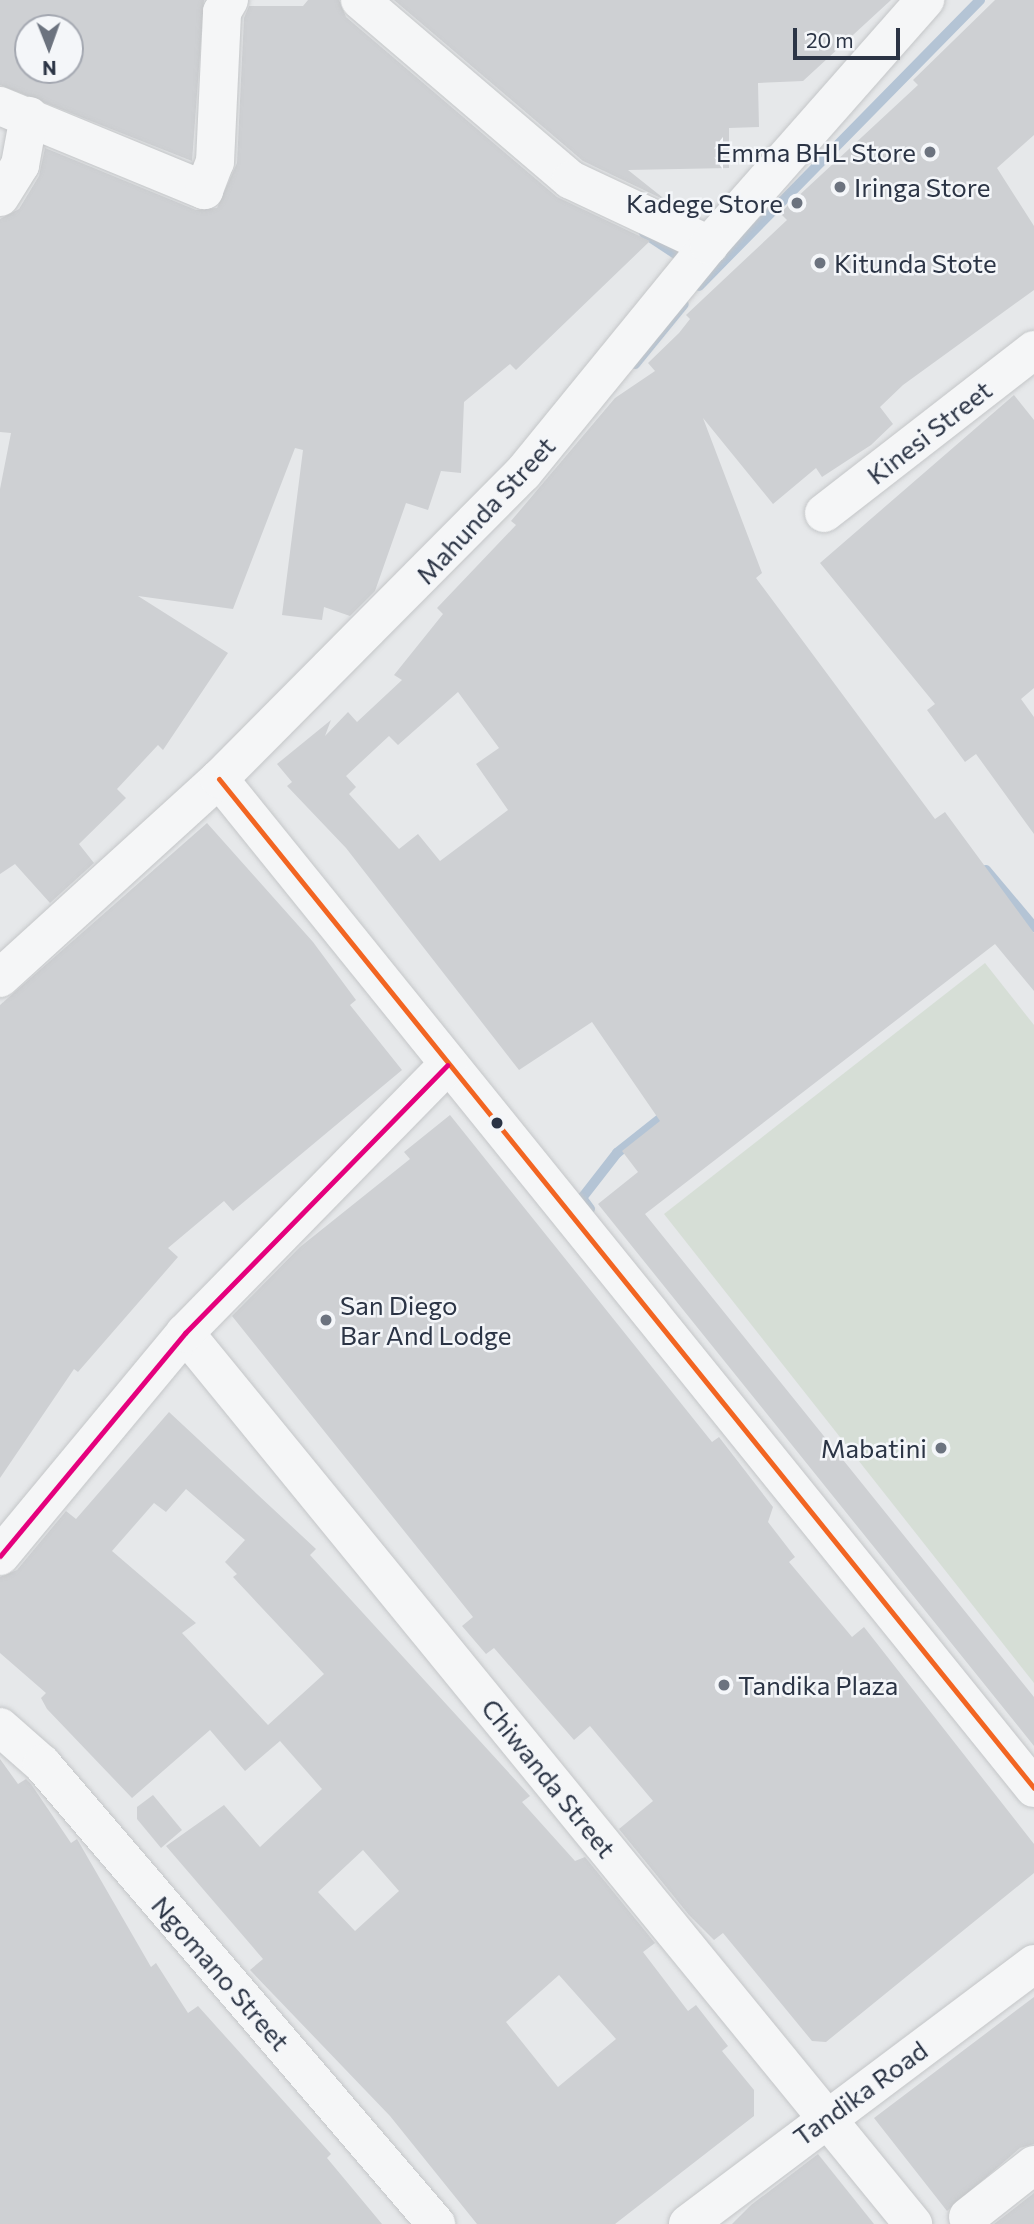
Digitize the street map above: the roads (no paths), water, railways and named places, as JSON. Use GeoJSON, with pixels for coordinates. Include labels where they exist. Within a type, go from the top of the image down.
{"type":"FeatureCollection","features":[{"type":"Feature","properties":{"kind":"street"},"geometry":{"type":"LineString","coordinates":[[0,197],[20,165],[14,111],[204,190],[215,162],[222,12],[229,0]]}},
{"type":"Feature","properties":{"kind":"street"},"geometry":{"type":"LineString","coordinates":[[360,0],[571,180],[709,245]]}},
{"type":"Feature","properties":{"kind":"street","name":"Mahunda Street"},"geometry":{"type":"LineString","coordinates":[[0,978],[219,779],[523,473],[709,245],[925,0]]}},
{"type":"Feature","properties":{"kind":"street","name":"Kinesi Street"},"geometry":{"type":"LineString","coordinates":[[824,513],[1034,350]]}},
{"type":"Feature","properties":{"kind":"street"},"geometry":{"type":"LineString","coordinates":[[219,779],[447,1065],[1034,1788]]}},
{"type":"Feature","properties":{"kind":"street"},"geometry":{"type":"LineString","coordinates":[[0,1556],[186,1333],[447,1065]]}},
{"type":"Feature","properties":{"kind":"street","name":"Chiwanda Street"},"geometry":{"type":"LineString","coordinates":[[186,1333],[913,2224]]}},
{"type":"Feature","properties":{"kind":"street","name":"Ngomano Street"},"geometry":{"type":"LineString","coordinates":[[0,1727],[42,1764],[436,2224]]}},
{"type":"Feature","properties":{"kind":"street","name":"Tandika Road"},"geometry":{"type":"LineString","coordinates":[[688,2224],[1034,1964]]}},
{"type":"Feature","properties":{"kind":"street"},"geometry":{"type":"LineString","coordinates":[[968,2217],[1034,2165]]}},
{"type":"Feature","properties":{"kind":"waterway"},"geometry":{"type":"LineString","coordinates":[[699,286],[980,0]]}},
{"type":"Feature","properties":{"kind":"waterway"},"geometry":{"type":"LineString","coordinates":[[644,233],[686,261]]}},
{"type":"Feature","properties":{"kind":"waterway"},"geometry":{"type":"LineString","coordinates":[[635,364],[684,304]]}},
{"type":"Feature","properties":{"kind":"waterway"},"geometry":{"type":"LineString","coordinates":[[986,870],[1034,927]]}},
{"type":"Feature","properties":{"kind":"waterway"},"geometry":{"type":"LineString","coordinates":[[590,1209],[582,1198],[617,1153],[670,1111]]}},
{"type":"Feature","properties":{"kind":"place","name":"Emma BHL Store"},"geometry":{"type":"Point","coordinates":[930,152]}},
{"type":"Feature","properties":{"kind":"place","name":"Iringa Store"},"geometry":{"type":"Point","coordinates":[840,187]}},
{"type":"Feature","properties":{"kind":"place","name":"Kadege Store"},"geometry":{"type":"Point","coordinates":[797,203]}},
{"type":"Feature","properties":{"kind":"place","name":"Kitunda Stote"},"geometry":{"type":"Point","coordinates":[820,263]}},
{"type":"Feature","properties":{"kind":"place","name":"San Diego Bar And Lodge"},"geometry":{"type":"Point","coordinates":[326,1320]}},
{"type":"Feature","properties":{"kind":"place","name":"Mabatini"},"geometry":{"type":"Point","coordinates":[941,1448]}},
{"type":"Feature","properties":{"kind":"place","name":"Tandika Plaza"},"geometry":{"type":"Point","coordinates":[724,1685]}}]}
